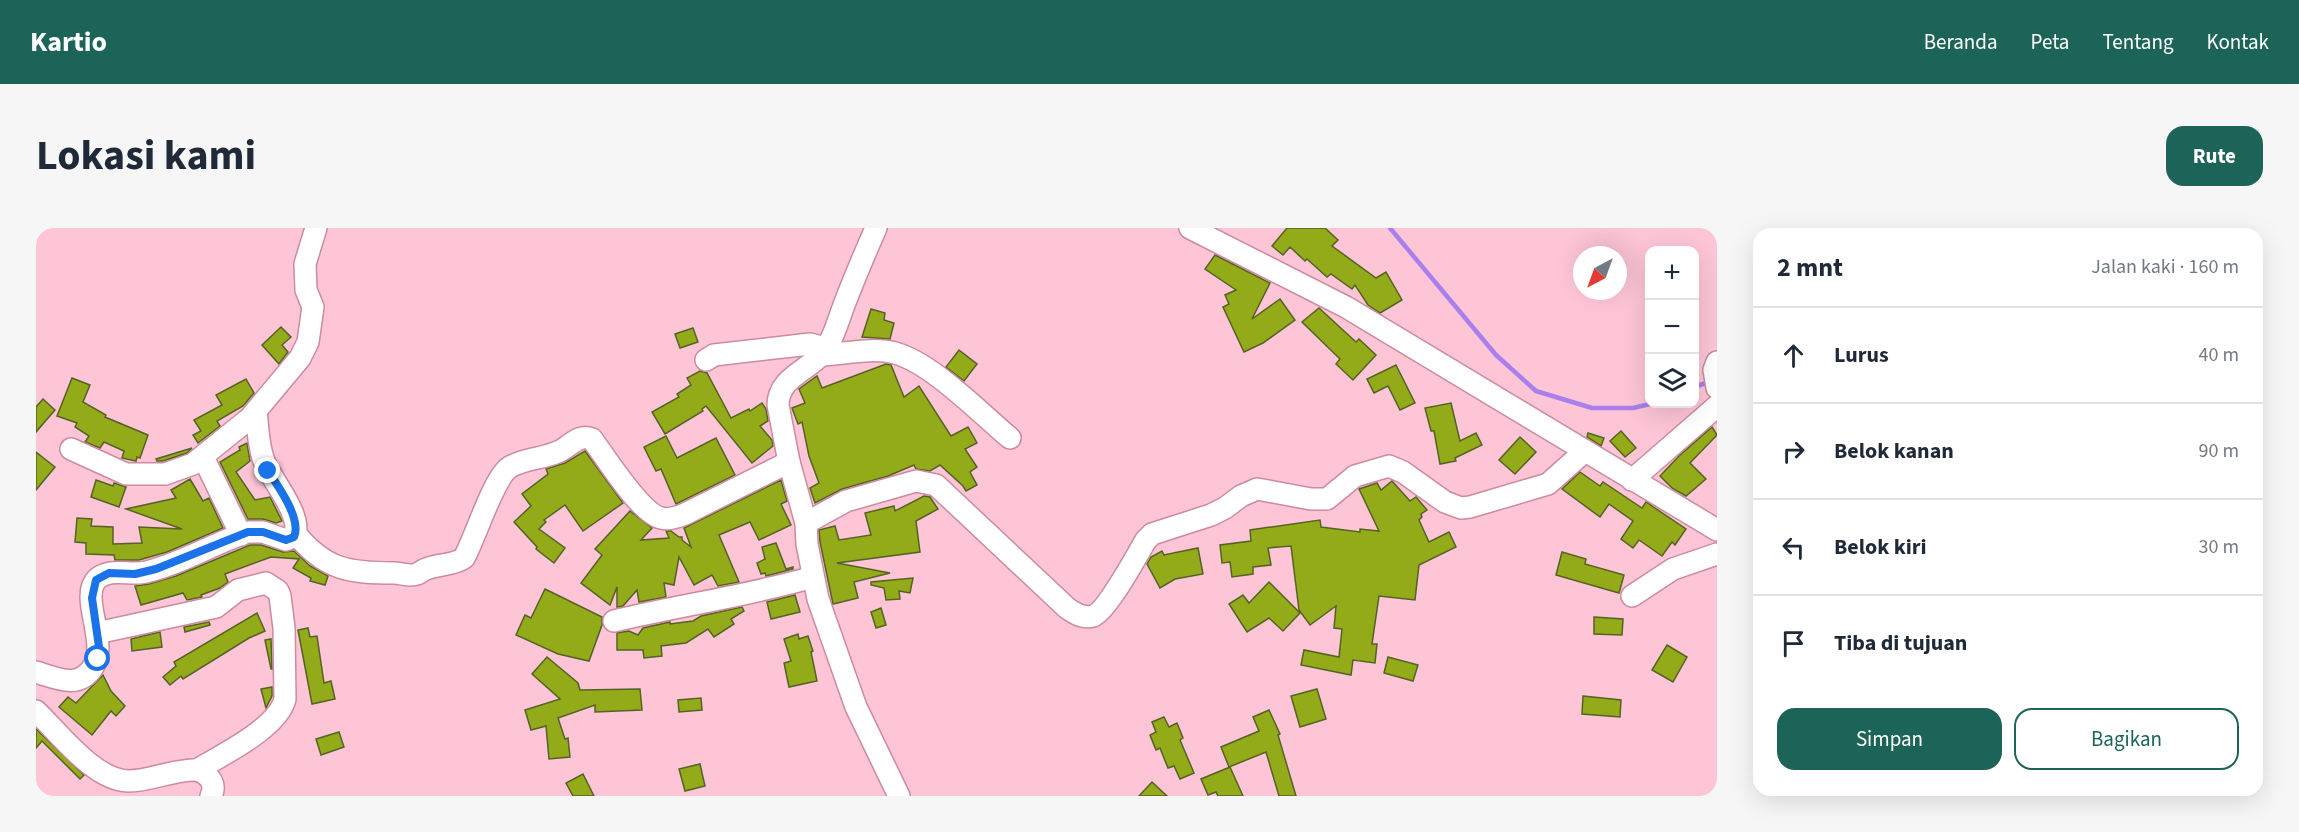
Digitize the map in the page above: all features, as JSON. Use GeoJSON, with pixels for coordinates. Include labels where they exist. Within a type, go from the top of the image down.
{"type":"FeatureCollection","features":[{"type":"Feature","properties":{"kind":"street"},"geometry":{"type":"LineString","coordinates":[[71,449],[115,470],[140,475],[165,474],[193,464],[250,418],[300,358],[308,342],[313,307],[306,290],[305,264],[316,228]]}},
{"type":"Feature","properties":{"kind":"street"},"geometry":{"type":"LineString","coordinates":[[876,228],[837,325],[823,352],[787,383],[778,399],[789,462],[806,523],[807,544],[818,599],[856,707],[899,796]]}},
{"type":"Feature","properties":{"kind":"street"},"geometry":{"type":"LineString","coordinates":[[1190,228],[1346,307],[1717,530]]}},
{"type":"Feature","properties":{"kind":"street"},"geometry":{"type":"LineString","coordinates":[[706,360],[714,355],[810,344],[823,352],[882,352],[906,357],[929,371],[1010,438]]}},
{"type":"Feature","properties":{"kind":"street"},"geometry":{"type":"LineString","coordinates":[[1632,480],[1717,406]]}},
{"type":"Feature","properties":{"kind":"street"},"geometry":{"type":"LineString","coordinates":[[256,411],[264,462],[285,498],[292,514],[296,534],[315,555],[341,568],[364,573],[410,575],[428,568],[458,562],[464,558],[500,478],[510,467],[558,453],[582,437],[592,439],[640,504],[662,518],[674,518],[685,514],[789,462]]}},
{"type":"Feature","properties":{"kind":"street"},"geometry":{"type":"LineString","coordinates":[[806,523],[846,501],[916,481],[927,482],[936,485],[1066,608],[1073,613],[1092,616],[1105,607],[1152,534],[1211,515],[1257,489],[1311,499],[1327,499],[1359,474],[1394,467],[1445,502],[1461,508],[1470,507],[1548,484],[1585,452]]}},
{"type":"Feature","properties":{"kind":"street"},"geometry":{"type":"LineString","coordinates":[[203,457],[241,535]]}},
{"type":"Feature","properties":{"kind":"street"},"geometry":{"type":"LineString","coordinates":[[36,672],[65,681],[75,681],[84,678],[98,659],[99,647],[92,598],[96,580],[103,574],[145,573],[256,531],[286,540],[296,534]]}},
{"type":"Feature","properties":{"kind":"street"},"geometry":{"type":"LineString","coordinates":[[1632,596],[1673,570],[1717,554]]}},
{"type":"Feature","properties":{"kind":"street"},"geometry":{"type":"LineString","coordinates":[[614,621],[767,590],[813,577]]}},
{"type":"Feature","properties":{"kind":"street"},"geometry":{"type":"LineString","coordinates":[[36,711],[95,769],[110,777],[128,781],[197,770],[267,726],[283,708],[285,699],[284,628],[280,596],[271,585],[262,582],[238,590],[216,607],[97,633]]}},
{"type":"Feature","properties":{"kind":"street"},"geometry":{"type":"LineString","coordinates":[[197,770],[205,773],[211,779],[214,786],[211,796]]}},
{"type":"Feature","properties":{"kind":"building"},"geometry":{"type":"Polygon","coordinates":[[[1287,228],[1325,228],[1338,240],[1332,246],[1376,278],[1386,272],[1402,300],[1380,313],[1368,305],[1355,285],[1352,289],[1331,274],[1327,277],[1290,247],[1283,255],[1272,246],[1287,228]]]}},
{"type":"Feature","properties":{"kind":"building"},"geometry":{"type":"Polygon","coordinates":[[[1215,255],[1270,283],[1252,319],[1280,299],[1295,320],[1263,343],[1244,352],[1223,307],[1229,304],[1225,295],[1236,290],[1205,269],[1215,255]]]}},
{"type":"Feature","properties":{"kind":"building"},"geometry":{"type":"Polygon","coordinates":[[[1319,308],[1356,342],[1359,339],[1376,355],[1353,380],[1336,364],[1340,359],[1302,322],[1319,308]]]}},
{"type":"Feature","properties":{"kind":"building"},"geometry":{"type":"Polygon","coordinates":[[[871,309],[885,313],[884,320],[894,323],[890,339],[862,337],[871,309]]]}},
{"type":"Feature","properties":{"kind":"building"},"geometry":{"type":"Polygon","coordinates":[[[281,327],[291,337],[282,345],[288,352],[279,364],[262,345],[281,327]]]}},
{"type":"Feature","properties":{"kind":"building"},"geometry":{"type":"Polygon","coordinates":[[[693,328],[698,342],[680,348],[675,334],[693,328]]]}},
{"type":"Feature","properties":{"kind":"building"},"geometry":{"type":"Polygon","coordinates":[[[959,350],[977,364],[964,381],[946,367],[959,350]]]}},
{"type":"Feature","properties":{"kind":"building"},"geometry":{"type":"Polygon","coordinates":[[[886,364],[891,365],[904,397],[919,386],[951,436],[968,427],[977,443],[965,449],[977,467],[970,472],[977,485],[966,491],[940,465],[930,471],[916,469],[914,465],[888,476],[842,489],[815,503],[810,488],[819,483],[809,456],[802,422],[798,424],[792,408],[805,403],[799,389],[817,376],[822,388],[886,364]]]}},
{"type":"Feature","properties":{"kind":"building"},"geometry":{"type":"Polygon","coordinates":[[[1396,365],[1415,403],[1400,410],[1388,386],[1374,393],[1367,379],[1396,365]]]}},
{"type":"Feature","properties":{"kind":"building"},"geometry":{"type":"Polygon","coordinates":[[[700,371],[707,373],[731,418],[749,409],[750,411],[762,403],[766,409],[768,421],[760,426],[772,440],[773,446],[752,463],[706,406],[702,409],[703,411],[665,434],[652,412],[679,397],[677,394],[691,385],[687,378],[700,371]]]}},
{"type":"Feature","properties":{"kind":"building"},"geometry":{"type":"Polygon","coordinates":[[[72,378],[90,385],[83,402],[106,415],[105,417],[148,435],[140,458],[137,457],[136,461],[122,458],[124,451],[104,442],[100,448],[85,442],[89,436],[75,427],[77,423],[57,416],[72,378]]]}},
{"type":"Feature","properties":{"kind":"building"},"geometry":{"type":"Polygon","coordinates":[[[246,379],[254,393],[243,406],[217,421],[220,426],[198,443],[193,435],[201,431],[194,420],[222,405],[216,395],[246,379]]]}},
{"type":"Feature","properties":{"kind":"building"},"geometry":{"type":"Polygon","coordinates":[[[43,399],[55,410],[36,432],[36,407],[43,399]]]}},
{"type":"Feature","properties":{"kind":"building"},"geometry":{"type":"Polygon","coordinates":[[[1451,403],[1460,441],[1476,433],[1482,445],[1455,458],[1456,461],[1440,464],[1434,431],[1431,431],[1425,408],[1451,403]]]}},
{"type":"Feature","properties":{"kind":"building"},"geometry":{"type":"Polygon","coordinates":[[[1712,427],[1717,435],[1690,463],[1706,479],[1686,496],[1672,488],[1660,476],[1712,427]]]}},
{"type":"Feature","properties":{"kind":"building"},"geometry":{"type":"Polygon","coordinates":[[[1621,431],[1636,448],[1625,457],[1610,441],[1621,431]]]}},
{"type":"Feature","properties":{"kind":"building"},"geometry":{"type":"Polygon","coordinates":[[[1588,433],[1604,438],[1601,446],[1587,437],[1588,433]]]}},
{"type":"Feature","properties":{"kind":"building"},"geometry":{"type":"Polygon","coordinates":[[[666,436],[677,458],[716,438],[735,475],[676,504],[661,469],[656,471],[644,447],[666,436]]]}},
{"type":"Feature","properties":{"kind":"building"},"geometry":{"type":"Polygon","coordinates":[[[1520,437],[1536,452],[1515,474],[1499,460],[1520,437]]]}},
{"type":"Feature","properties":{"kind":"building"},"geometry":{"type":"Polygon","coordinates":[[[247,443],[250,461],[236,472],[255,500],[270,497],[282,521],[276,523],[263,519],[248,519],[220,462],[247,443]]]}},
{"type":"Feature","properties":{"kind":"building"},"geometry":{"type":"Polygon","coordinates":[[[192,448],[187,453],[163,461],[156,459],[192,448]]]}},
{"type":"Feature","properties":{"kind":"building"},"geometry":{"type":"Polygon","coordinates":[[[585,451],[623,503],[583,531],[565,505],[544,520],[546,522],[539,529],[565,548],[554,563],[536,549],[537,547],[514,522],[531,506],[522,494],[548,474],[546,469],[565,463],[585,451]]]}},
{"type":"Feature","properties":{"kind":"building"},"geometry":{"type":"Polygon","coordinates":[[[36,452],[55,467],[36,490],[36,452]]]}},
{"type":"Feature","properties":{"kind":"building"},"geometry":{"type":"Polygon","coordinates":[[[1580,472],[1600,486],[1603,482],[1642,508],[1646,502],[1686,529],[1675,545],[1672,542],[1662,556],[1639,540],[1633,548],[1621,539],[1633,521],[1609,504],[1600,517],[1562,489],[1580,472]]]}},
{"type":"Feature","properties":{"kind":"building"},"geometry":{"type":"Polygon","coordinates":[[[190,479],[203,501],[209,498],[223,528],[167,552],[139,560],[115,560],[114,555],[86,554],[86,543],[75,542],[77,518],[92,519],[91,526],[113,527],[113,544],[142,543],[139,527],[182,529],[126,509],[176,498],[171,490],[190,479]]]}},
{"type":"Feature","properties":{"kind":"building"},"geometry":{"type":"Polygon","coordinates":[[[96,480],[113,486],[114,483],[126,487],[119,507],[91,497],[96,480]]]}},
{"type":"Feature","properties":{"kind":"building"},"geometry":{"type":"Polygon","coordinates":[[[781,480],[787,501],[781,504],[791,525],[759,540],[750,522],[719,535],[739,582],[718,586],[712,575],[694,585],[679,557],[674,585],[664,583],[666,597],[639,602],[637,590],[623,606],[617,607],[617,587],[610,605],[581,583],[602,555],[595,549],[630,511],[652,528],[641,540],[669,538],[666,531],[671,531],[682,537],[682,540],[691,547],[684,528],[781,480]]]}},
{"type":"Feature","properties":{"kind":"building"},"geometry":{"type":"Polygon","coordinates":[[[1392,481],[1410,501],[1416,497],[1427,510],[1421,514],[1422,517],[1419,520],[1429,542],[1449,532],[1456,547],[1419,565],[1415,600],[1379,596],[1372,644],[1377,644],[1375,663],[1353,660],[1351,675],[1301,665],[1304,650],[1339,657],[1342,629],[1334,628],[1336,606],[1310,625],[1299,610],[1291,546],[1268,548],[1271,565],[1253,567],[1253,574],[1232,577],[1230,562],[1222,563],[1220,545],[1251,541],[1250,530],[1320,520],[1321,527],[1360,532],[1360,529],[1379,531],[1359,489],[1377,483],[1381,490],[1392,481]]]}},
{"type":"Feature","properties":{"kind":"building"},"geometry":{"type":"Polygon","coordinates":[[[924,496],[930,497],[938,509],[916,521],[920,552],[837,563],[890,573],[854,582],[858,598],[833,604],[819,530],[835,526],[839,540],[871,535],[865,513],[894,506],[895,511],[924,496]]]}},
{"type":"Feature","properties":{"kind":"building"},"geometry":{"type":"Polygon","coordinates":[[[776,543],[786,569],[793,567],[793,569],[766,576],[765,573],[761,574],[757,563],[765,559],[762,547],[776,543]]]}},
{"type":"Feature","properties":{"kind":"building"},"geometry":{"type":"Polygon","coordinates":[[[250,545],[261,545],[283,552],[294,551],[310,566],[328,576],[325,585],[310,581],[311,578],[293,568],[299,559],[271,557],[225,574],[228,582],[220,588],[201,595],[202,597],[187,600],[183,593],[141,605],[135,586],[176,576],[250,545]]]}},
{"type":"Feature","properties":{"kind":"building"},"geometry":{"type":"Polygon","coordinates":[[[1198,548],[1203,574],[1175,579],[1160,588],[1147,564],[1151,557],[1162,551],[1164,555],[1198,548]]]}},
{"type":"Feature","properties":{"kind":"building"},"geometry":{"type":"Polygon","coordinates":[[[1562,552],[1586,559],[1585,564],[1624,575],[1619,593],[1556,575],[1562,552]]]}},
{"type":"Feature","properties":{"kind":"building"},"geometry":{"type":"Polygon","coordinates":[[[913,578],[910,593],[899,591],[900,599],[886,600],[884,588],[871,585],[871,582],[913,578]]]}},
{"type":"Feature","properties":{"kind":"building"},"geometry":{"type":"Polygon","coordinates":[[[1269,582],[1300,613],[1283,631],[1269,618],[1247,632],[1229,604],[1243,595],[1249,603],[1269,582]]]}},
{"type":"Feature","properties":{"kind":"building"},"geometry":{"type":"Polygon","coordinates":[[[545,589],[602,617],[602,625],[589,661],[558,654],[516,635],[525,615],[531,618],[545,589]]]}},
{"type":"Feature","properties":{"kind":"building"},"geometry":{"type":"Polygon","coordinates":[[[795,595],[800,612],[771,619],[767,602],[795,595]]]}},
{"type":"Feature","properties":{"kind":"building"},"geometry":{"type":"Polygon","coordinates":[[[742,607],[744,611],[731,619],[734,624],[714,637],[708,629],[686,643],[661,646],[662,656],[644,658],[643,650],[617,650],[617,633],[629,631],[638,635],[643,628],[670,622],[670,624],[693,621],[701,616],[742,607]]]}},
{"type":"Feature","properties":{"kind":"building"},"geometry":{"type":"Polygon","coordinates":[[[881,608],[886,625],[876,628],[871,612],[881,608]]]}},
{"type":"Feature","properties":{"kind":"building"},"geometry":{"type":"Polygon","coordinates":[[[257,613],[265,631],[249,638],[183,679],[181,676],[170,685],[163,677],[176,666],[174,662],[257,613]]]}},
{"type":"Feature","properties":{"kind":"building"},"geometry":{"type":"Polygon","coordinates":[[[1594,617],[1623,619],[1622,635],[1594,634],[1594,617]]]}},
{"type":"Feature","properties":{"kind":"building"},"geometry":{"type":"Polygon","coordinates":[[[209,622],[210,625],[185,632],[184,627],[209,622]]]}},
{"type":"Feature","properties":{"kind":"building"},"geometry":{"type":"Polygon","coordinates":[[[308,628],[310,637],[317,636],[324,683],[331,681],[335,699],[312,704],[298,630],[308,628]]]}},
{"type":"Feature","properties":{"kind":"building"},"geometry":{"type":"Polygon","coordinates":[[[160,632],[162,647],[132,651],[131,639],[160,632]]]}},
{"type":"Feature","properties":{"kind":"building"},"geometry":{"type":"Polygon","coordinates":[[[798,634],[799,639],[808,636],[813,651],[811,652],[817,681],[789,687],[784,663],[791,661],[784,639],[798,634]]]}},
{"type":"Feature","properties":{"kind":"building"},"geometry":{"type":"Polygon","coordinates":[[[271,639],[272,669],[265,640],[271,639]]]}},
{"type":"Feature","properties":{"kind":"building"},"geometry":{"type":"Polygon","coordinates":[[[1667,645],[1687,657],[1673,682],[1652,670],[1667,645]]]}},
{"type":"Feature","properties":{"kind":"building"},"geometry":{"type":"Polygon","coordinates":[[[547,657],[578,683],[580,690],[640,689],[642,710],[595,712],[595,705],[558,718],[565,739],[568,738],[570,757],[549,759],[546,726],[531,730],[525,710],[560,699],[532,674],[547,657]]]}},
{"type":"Feature","properties":{"kind":"building"},"geometry":{"type":"Polygon","coordinates":[[[1388,657],[1418,665],[1413,681],[1384,673],[1388,657]]]}},
{"type":"Feature","properties":{"kind":"building"},"geometry":{"type":"Polygon","coordinates":[[[103,675],[111,691],[125,706],[116,716],[111,711],[92,735],[59,707],[68,697],[76,703],[103,675]]]}},
{"type":"Feature","properties":{"kind":"building"},"geometry":{"type":"Polygon","coordinates":[[[272,687],[272,696],[266,708],[261,689],[272,687]]]}},
{"type":"Feature","properties":{"kind":"building"},"geometry":{"type":"Polygon","coordinates":[[[1317,689],[1326,719],[1300,727],[1291,696],[1317,689]]]}},
{"type":"Feature","properties":{"kind":"building"},"geometry":{"type":"Polygon","coordinates":[[[1583,696],[1621,700],[1620,717],[1582,714],[1583,696]]]}},
{"type":"Feature","properties":{"kind":"building"},"geometry":{"type":"Polygon","coordinates":[[[701,698],[702,710],[679,712],[678,700],[701,698]]]}},
{"type":"Feature","properties":{"kind":"building"},"geometry":{"type":"Polygon","coordinates":[[[1269,710],[1280,734],[1278,735],[1296,796],[1279,796],[1266,752],[1229,767],[1221,747],[1259,731],[1253,717],[1269,710]]]}},
{"type":"Feature","properties":{"kind":"building"},"geometry":{"type":"Polygon","coordinates":[[[1164,717],[1169,727],[1177,723],[1183,738],[1180,740],[1194,773],[1180,779],[1174,766],[1168,768],[1160,748],[1156,750],[1150,735],[1156,732],[1152,722],[1164,717]]]}},
{"type":"Feature","properties":{"kind":"building"},"geometry":{"type":"Polygon","coordinates":[[[36,729],[84,775],[80,779],[42,741],[36,748],[36,729]]]}},
{"type":"Feature","properties":{"kind":"building"},"geometry":{"type":"Polygon","coordinates":[[[339,732],[344,747],[321,755],[316,739],[339,732]]]}},
{"type":"Feature","properties":{"kind":"building"},"geometry":{"type":"Polygon","coordinates":[[[700,764],[705,786],[685,791],[679,769],[700,764]]]}},
{"type":"Feature","properties":{"kind":"building"},"geometry":{"type":"Polygon","coordinates":[[[1230,767],[1243,796],[1218,796],[1216,792],[1208,795],[1201,779],[1230,767]]]}},
{"type":"Feature","properties":{"kind":"building"},"geometry":{"type":"Polygon","coordinates":[[[583,774],[594,796],[573,796],[566,783],[583,774]]]}},
{"type":"Feature","properties":{"kind":"building"},"geometry":{"type":"Polygon","coordinates":[[[1152,782],[1167,796],[1139,796],[1152,782]]]}},
{"type":"Feature","properties":{"kind":"waterway"},"geometry":{"type":"LineString","coordinates":[[1390,228],[1496,355],[1536,391],[1592,408],[1633,408],[1645,405]]}},
{"type":"Feature","properties":{"kind":"waterway"},"geometry":{"type":"LineString","coordinates":[[1699,385],[1709,382]]}},
{"type":"Feature","properties":{"kind":"route"},"geometry":{"type":"LineString","coordinates":[[98,659],[99,647],[92,598],[96,580],[103,574],[145,573],[248,532],[263,532],[286,540],[294,537],[296,526],[292,514],[268,471]]}}]}
